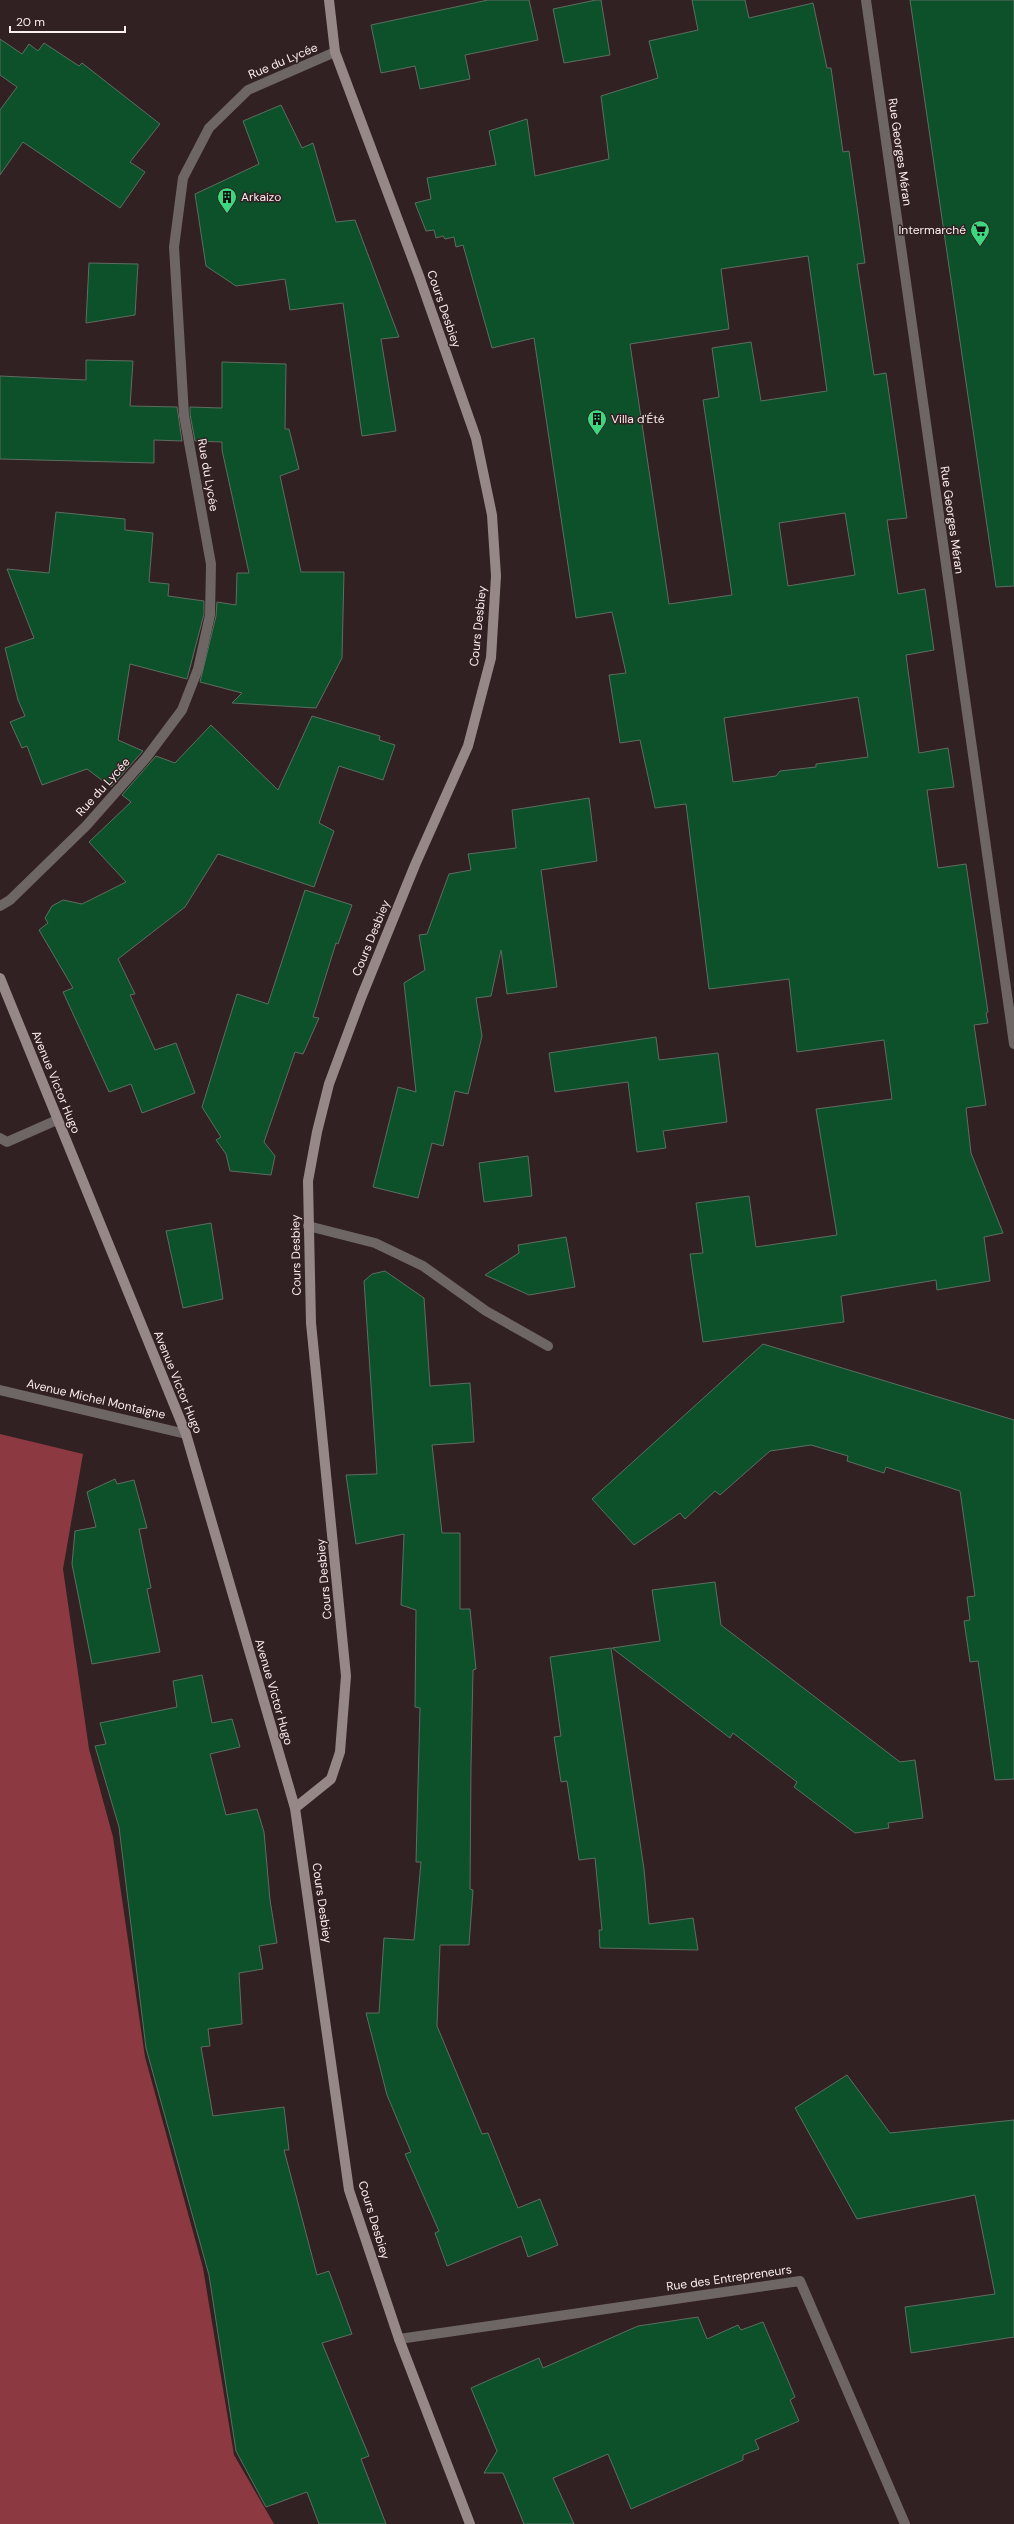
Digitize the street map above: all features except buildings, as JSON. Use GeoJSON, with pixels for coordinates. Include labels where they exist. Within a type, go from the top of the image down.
{"type":"FeatureCollection","features":[{"type":"Feature","properties":{"kind":"street","name":"Cours Desbiey"},"geometry":{"type":"LineString","coordinates":[[329,0],[335,52],[416,268],[476,438],[492,516],[496,576],[491,658],[468,746],[415,865],[361,998],[329,1084],[317,1132],[308,1181],[311,1323],[346,1676],[340,1752],[331,1779],[295,1808],[349,2190],[399,2339],[470,2524]]}},
{"type":"Feature","properties":{"kind":"street","name":"Rue Georges Méran"},"geometry":{"type":"LineString","coordinates":[[866,0],[1014,1044]]}},
{"type":"Feature","properties":{"kind":"street","name":"Rue du Lycée"},"geometry":{"type":"LineString","coordinates":[[0,906],[10,900],[86,826],[146,758],[182,710],[198,669],[210,615],[211,564],[184,415],[174,247],[183,178],[209,128],[248,90],[335,52]]}},
{"type":"Feature","properties":{"kind":"street","name":"Avenue Victor Hugo"},"geometry":{"type":"LineString","coordinates":[[0,978],[186,1434],[295,1808]]}},
{"type":"Feature","properties":{"kind":"street"},"geometry":{"type":"LineString","coordinates":[[0,1138],[7,1142],[57,1120]]}},
{"type":"Feature","properties":{"kind":"street"},"geometry":{"type":"LineString","coordinates":[[308,1226],[375,1243],[423,1266],[486,1311],[548,1346]]}},
{"type":"Feature","properties":{"kind":"street","name":"Avenue Michel Montaigne"},"geometry":{"type":"LineString","coordinates":[[0,1390],[186,1434]]}},
{"type":"Feature","properties":{"kind":"street","name":"Rue des Entrepreneurs"},"geometry":{"type":"LineString","coordinates":[[399,2339],[800,2281],[905,2524]]}},
{"type":"Feature","properties":{"kind":"shaded area"},"geometry":{"type":"Polygon","coordinates":[[[0,1434],[83,1454],[63,1569],[89,1749],[113,1837],[145,2057],[203,2268],[234,2455],[274,2524],[0,2524],[0,1434]]]}},
{"type":"Feature","properties":{"kind":"place","name":"Arkaizo"},"geometry":{"type":"Point","coordinates":[227,214]}},
{"type":"Feature","properties":{"kind":"place","name":"Intermarché"},"geometry":{"type":"Point","coordinates":[980,247]}},
{"type":"Feature","properties":{"kind":"place","name":"Villa d'Été"},"geometry":{"type":"Point","coordinates":[597,436]}}]}
